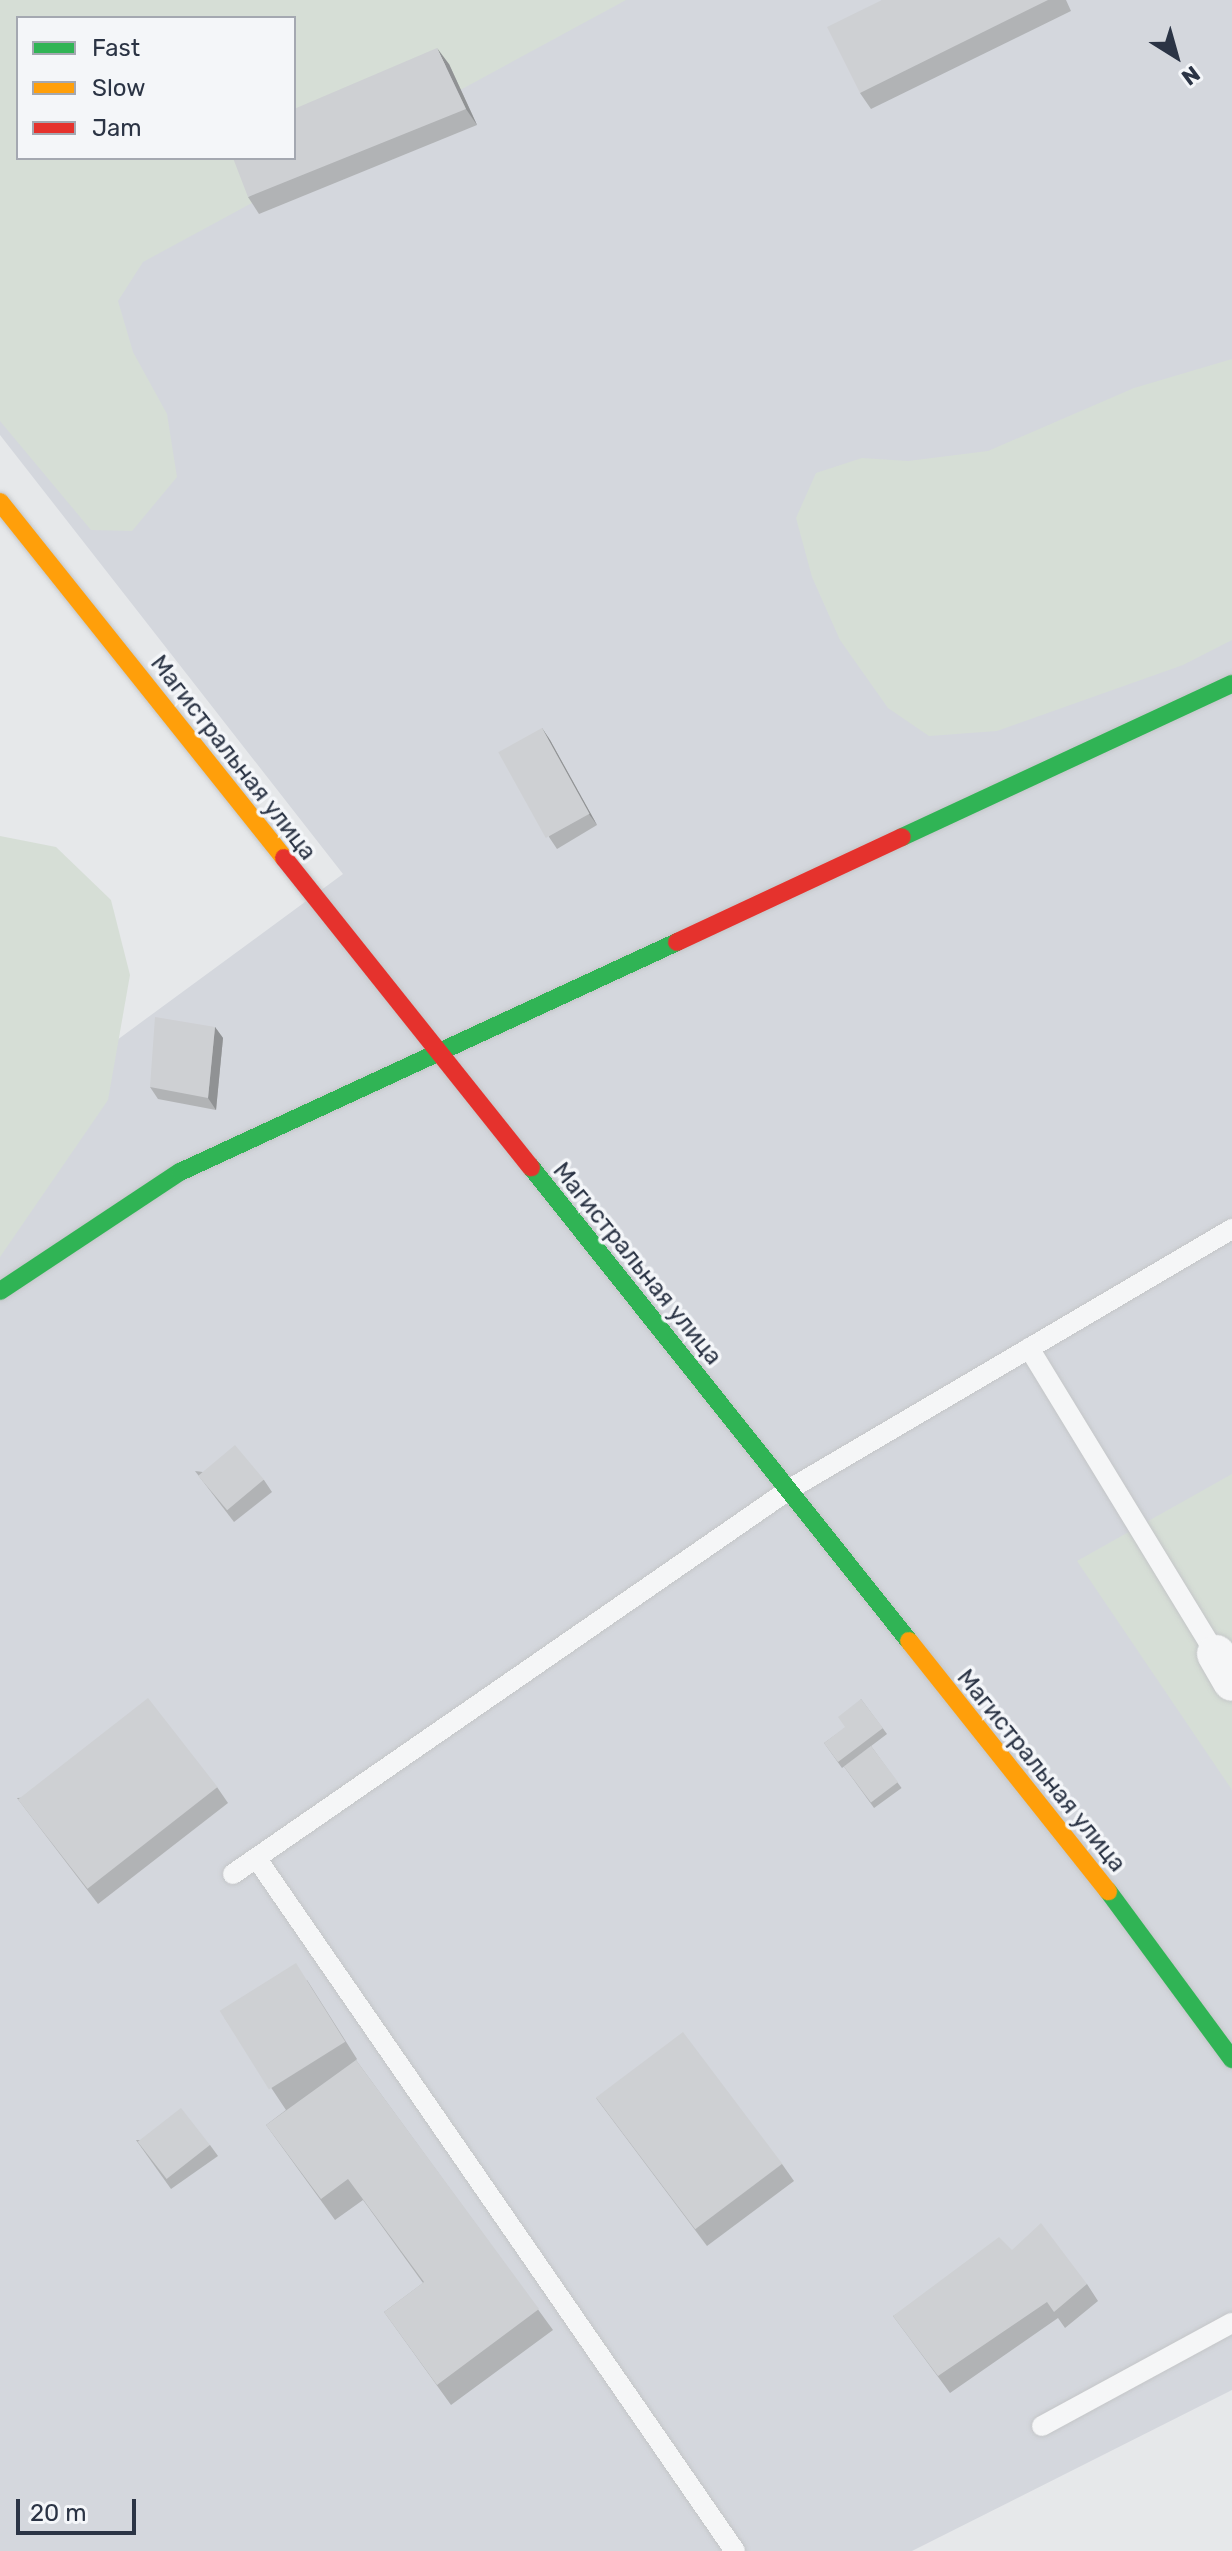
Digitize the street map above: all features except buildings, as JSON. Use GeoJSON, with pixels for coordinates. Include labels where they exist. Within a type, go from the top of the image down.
{"type":"FeatureCollection","features":[{"type":"Feature","properties":{"kind":"main road","name":"Магистральная улица"},"geometry":{"type":"LineString","coordinates":[[0,502],[434,1051],[790,1489],[1139,1930],[1232,2059]]}},
{"type":"Feature","properties":{"kind":"main road"},"geometry":{"type":"LineString","coordinates":[[0,1291],[180,1172],[434,1051],[1232,684]]}},
{"type":"Feature","properties":{"kind":"lane"},"geometry":{"type":"LineString","coordinates":[[233,1874],[790,1489],[1232,1229]]}},
{"type":"Feature","properties":{"kind":"lane"},"geometry":{"type":"LineString","coordinates":[[1029,1348],[1227,1661]]}},
{"type":"Feature","properties":{"kind":"lane"},"geometry":{"type":"LineString","coordinates":[[257,1859],[735,2551]]}},
{"type":"Feature","properties":{"kind":"lane"},"geometry":{"type":"LineString","coordinates":[[1042,2426],[1232,2323]]}},
{"type":"Feature","properties":{"kind":"shaded area"},"geometry":{"type":"Polygon","coordinates":[[[0,0],[1232,0],[1232,2390],[912,2551],[0,2551],[0,1126],[343,874],[0,435],[0,0]]]}},
{"type":"Feature","properties":{"kind":"shaded area"},"geometry":{"type":"Polygon","coordinates":[[[0,0],[626,0],[143,262],[118,301],[133,352],[167,414],[177,477],[132,531],[91,530],[0,421],[0,0]]]}},
{"type":"Feature","properties":{"kind":"shaded area"},"geometry":{"type":"Polygon","coordinates":[[[1232,359],[1232,640],[1183,665],[997,731],[929,736],[888,708],[840,640],[812,577],[796,518],[816,473],[862,458],[908,461],[988,451],[1134,388],[1232,359]]]}},
{"type":"Feature","properties":{"kind":"shaded area"},"geometry":{"type":"Polygon","coordinates":[[[0,836],[56,847],[111,900],[130,975],[108,1100],[0,1257],[0,836]]]}},
{"type":"Feature","properties":{"kind":"shaded area"},"geometry":{"type":"Polygon","coordinates":[[[1232,1474],[1232,1790],[1077,1561],[1232,1474]]]}},
{"type":"Feature","properties":{"kind":"traffic: fast"},"geometry":{"type":"LineString","coordinates":[[902,837],[1232,684]]}},
{"type":"Feature","properties":{"kind":"traffic: fast"},"geometry":{"type":"LineString","coordinates":[[0,1291],[180,1172],[677,942]]}},
{"type":"Feature","properties":{"kind":"traffic: fast"},"geometry":{"type":"LineString","coordinates":[[531,1167],[909,1641]]}},
{"type":"Feature","properties":{"kind":"traffic: fast"},"geometry":{"type":"LineString","coordinates":[[1108,1891],[1232,2059]]}},
{"type":"Feature","properties":{"kind":"traffic: slow"},"geometry":{"type":"LineString","coordinates":[[0,502],[284,858]]}},
{"type":"Feature","properties":{"kind":"traffic: slow"},"geometry":{"type":"LineString","coordinates":[[909,1641],[1108,1891]]}},
{"type":"Feature","properties":{"kind":"traffic: jam"},"geometry":{"type":"LineString","coordinates":[[677,942],[902,837]]}},
{"type":"Feature","properties":{"kind":"traffic: jam"},"geometry":{"type":"LineString","coordinates":[[284,858],[531,1167]]}}]}
